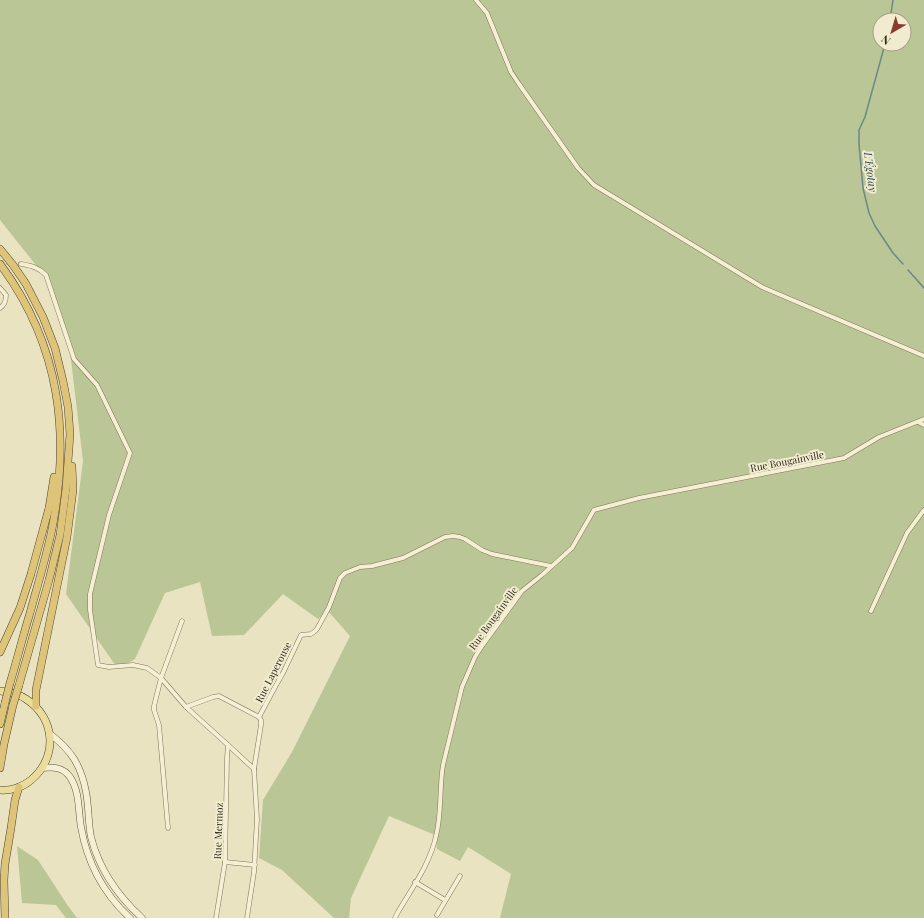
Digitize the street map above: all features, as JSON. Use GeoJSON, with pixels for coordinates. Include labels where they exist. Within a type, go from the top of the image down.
{"type":"FeatureCollection","features":[{"type":"Feature","properties":{"kind":"highway"},"geometry":{"type":"LineString","coordinates":[[0,248],[26,284],[43,317],[55,348],[64,381],[68,407],[73,490],[60,575],[36,690],[36,706]]}},
{"type":"Feature","properties":{"kind":"highway"},"geometry":{"type":"LineString","coordinates":[[0,264],[17,289],[34,321],[46,352],[55,384],[60,421],[61,445],[58,489],[51,534],[0,724]]}},
{"type":"Feature","properties":{"kind":"highway"},"geometry":{"type":"LineString","coordinates":[[0,652],[20,608],[49,508],[54,484],[57,450],[56,395]]}},
{"type":"Feature","properties":{"kind":"highway"},"geometry":{"type":"LineString","coordinates":[[0,768],[13,705],[50,580],[60,535],[66,489],[70,434]]}},
{"type":"Feature","properties":{"kind":"highway"},"geometry":{"type":"LineString","coordinates":[[5,918],[5,864],[15,800],[19,788]]}},
{"type":"Feature","properties":{"kind":"main road"},"geometry":{"type":"LineString","coordinates":[[0,691],[14,693],[26,698],[36,706],[42,714],[50,734],[48,758],[36,776],[19,788],[6,791],[0,790]]}},
{"type":"Feature","properties":{"kind":"main road"},"geometry":{"type":"LineString","coordinates":[[50,734],[66,747],[80,770],[86,792],[91,836],[102,868],[119,894],[142,918]]}},
{"type":"Feature","properties":{"kind":"main road"},"geometry":{"type":"LineString","coordinates":[[42,768],[58,768],[71,778],[77,792],[81,827],[90,860],[98,878],[109,895],[130,918]]}},
{"type":"Feature","properties":{"kind":"street"},"geometry":{"type":"LineString","coordinates":[[476,0],[487,13],[511,72],[578,168],[594,185],[762,287],[924,356]]}},
{"type":"Feature","properties":{"kind":"street"},"geometry":{"type":"LineString","coordinates":[[21,264],[32,266],[41,270],[46,275],[74,359],[97,385],[130,453],[109,515],[90,594],[90,610],[98,665],[109,668],[133,665],[147,668],[161,678],[186,707],[254,769]]}},
{"type":"Feature","properties":{"kind":"street"},"geometry":{"type":"LineString","coordinates":[[0,288],[6,295],[6,302],[3,307],[0,308]]}},
{"type":"Feature","properties":{"kind":"street","name":"Rue Bougainville"},"geometry":{"type":"LineString","coordinates":[[395,918],[427,863],[436,836],[440,809],[441,776],[443,765],[462,687],[470,669],[482,646],[522,592],[572,548],[594,510],[639,498],[844,458],[879,437],[924,419]]}},
{"type":"Feature","properties":{"kind":"street"},"geometry":{"type":"LineString","coordinates":[[918,422],[924,425]]}},
{"type":"Feature","properties":{"kind":"street"},"geometry":{"type":"LineString","coordinates":[[871,611],[907,533],[924,510]]}},
{"type":"Feature","properties":{"kind":"street","name":"Rue Laperouse"},"geometry":{"type":"LineString","coordinates":[[247,918],[255,865],[257,819],[254,769],[262,725],[259,717],[283,673],[301,635],[311,634],[317,629],[329,607],[340,578],[344,573],[360,567],[372,566],[403,558],[445,537],[453,536],[465,539],[473,545],[492,554],[552,566]]}},
{"type":"Feature","properties":{"kind":"street"},"geometry":{"type":"LineString","coordinates":[[168,828],[159,725],[154,710],[161,678],[182,621]]}},
{"type":"Feature","properties":{"kind":"street"},"geometry":{"type":"LineString","coordinates":[[186,707],[213,697],[220,696],[259,717]]}},
{"type":"Feature","properties":{"kind":"street","name":"Rue Mermoz"},"geometry":{"type":"LineString","coordinates":[[216,918],[225,862],[228,745]]}},
{"type":"Feature","properties":{"kind":"street"},"geometry":{"type":"LineString","coordinates":[[225,862],[255,865]]}},
{"type":"Feature","properties":{"kind":"street"},"geometry":{"type":"LineString","coordinates":[[437,915],[460,876]]}},
{"type":"Feature","properties":{"kind":"street"},"geometry":{"type":"LineString","coordinates":[[415,882],[445,900]]}},
{"type":"Feature","properties":{"kind":"green space"},"geometry":{"type":"Polygon","coordinates":[[[0,0],[924,0],[924,918],[500,918],[511,874],[468,847],[460,861],[437,849],[435,835],[389,816],[351,898],[349,918],[334,918],[282,870],[259,858],[263,800],[292,752],[350,636],[328,611],[318,619],[283,594],[244,635],[212,636],[200,582],[165,593],[135,659],[118,669],[66,594],[83,461],[70,351],[47,279],[0,220],[0,0]]]}},
{"type":"Feature","properties":{"kind":"green space"},"geometry":{"type":"Polygon","coordinates":[[[17,846],[38,860],[77,918],[66,918],[56,905],[22,903],[17,846]]]}},
{"type":"Feature","properties":{"kind":"waterway","name":"L'Égotay"},"geometry":{"type":"LineString","coordinates":[[891,12],[893,0]]}},
{"type":"Feature","properties":{"kind":"waterway","name":"L'Égotay"},"geometry":{"type":"LineString","coordinates":[[883,52],[865,117],[859,130],[863,188],[869,213],[875,226],[893,253],[903,264]]}},
{"type":"Feature","properties":{"kind":"waterway","name":"L'Égotay"},"geometry":{"type":"LineString","coordinates":[[908,270],[924,288]]}},
{"type":"Feature","properties":{"kind":"tunnel"},"geometry":{"type":"LineString","coordinates":[[0,262],[21,264]]}}]}
